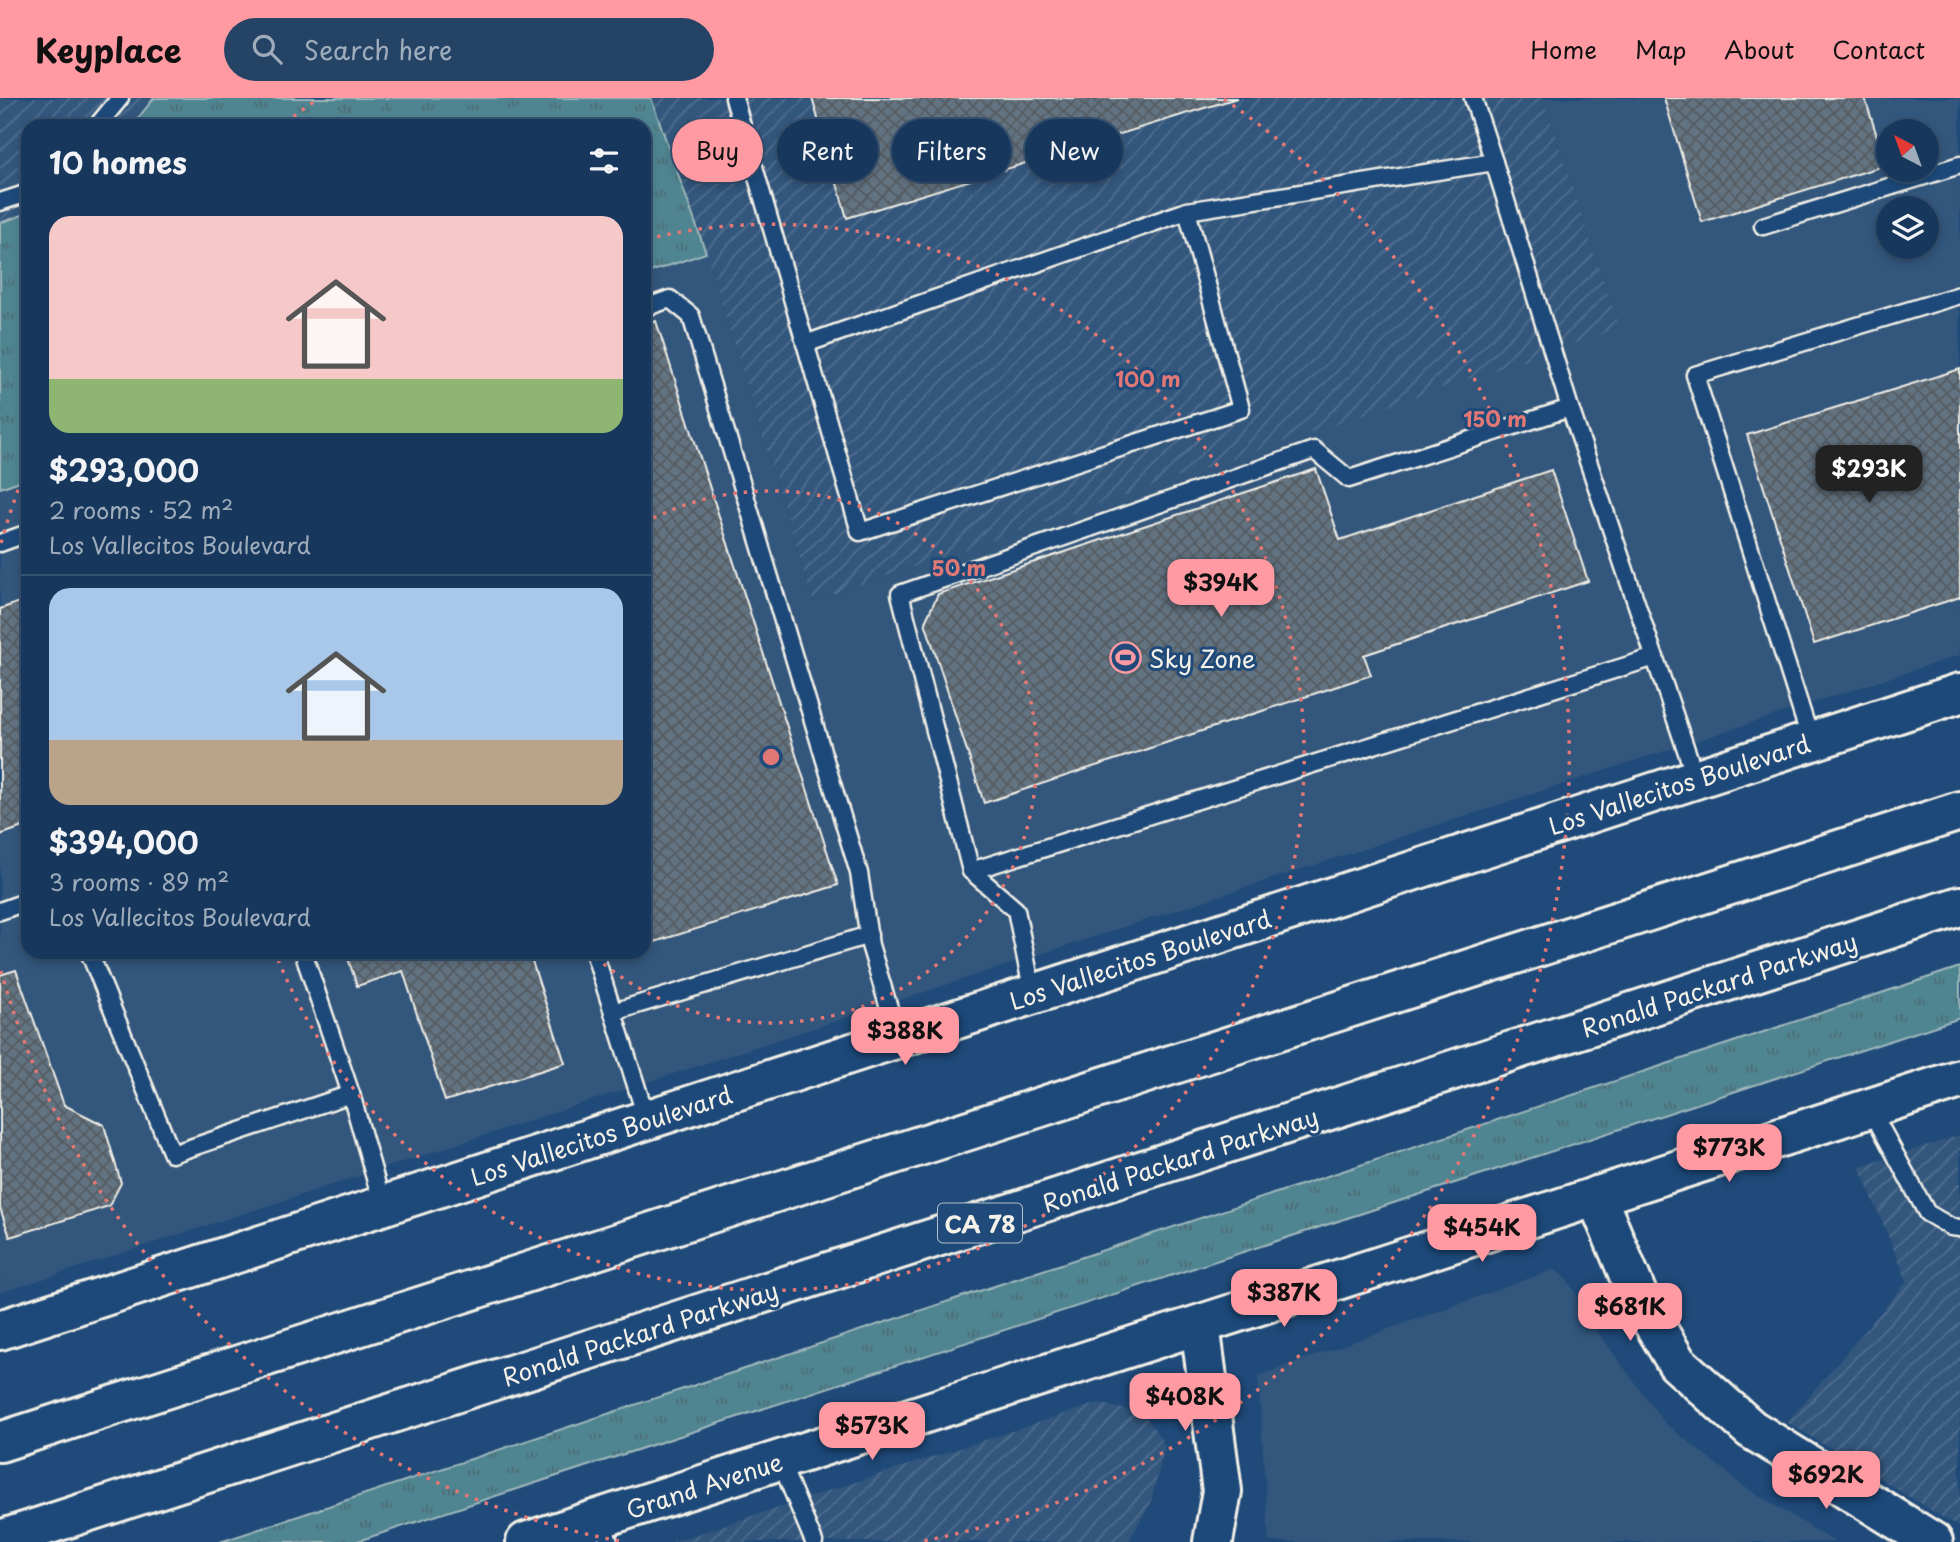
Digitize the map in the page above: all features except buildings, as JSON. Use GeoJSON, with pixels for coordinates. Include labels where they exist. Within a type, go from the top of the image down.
{"type":"FeatureCollection","features":[{"type":"Feature","properties":{"kind":"main road","name":"Los Vallecitos Boulevard"},"geometry":{"type":"LineString","coordinates":[[0,1330],[1960,693]]}},
{"type":"Feature","properties":{"kind":"main road"},"geometry":{"type":"LineString","coordinates":[[0,1442],[1960,811]]}},
{"type":"Feature","properties":{"kind":"main road","name":"Ronald Packard Parkway"},"geometry":{"type":"LineString","coordinates":[[0,1540],[1960,906]]}},
{"type":"Feature","properties":{"kind":"main road","name":"Grand Avenue"},"geometry":{"type":"LineString","coordinates":[[526,1542],[605,1530],[780,1461],[1960,1079]]}},
{"type":"Feature","properties":{"kind":"main road"},"geometry":{"type":"LineString","coordinates":[[1596,1196],[1639,1299],[1677,1363],[1751,1429],[1933,1542]]}},
{"type":"Feature","properties":{"kind":"main road"},"geometry":{"type":"LineString","coordinates":[[1200,1325],[1222,1491],[1213,1542]]}},
{"type":"Feature","properties":{"kind":"lane"},"geometry":{"type":"LineString","coordinates":[[103,119],[120,98]]}},
{"type":"Feature","properties":{"kind":"lane"},"geometry":{"type":"LineString","coordinates":[[734,98],[860,532],[1241,410],[1187,211]]}},
{"type":"Feature","properties":{"kind":"lane"},"geometry":{"type":"LineString","coordinates":[[1473,98],[1570,408],[1696,779]]}},
{"type":"Feature","properties":{"kind":"lane"},"geometry":{"type":"LineString","coordinates":[[806,344],[1187,211],[1494,162]]}},
{"type":"Feature","properties":{"kind":"lane"},"geometry":{"type":"LineString","coordinates":[[1763,226],[1960,165]]}},
{"type":"Feature","properties":{"kind":"lane"},"geometry":{"type":"LineString","coordinates":[[0,202],[21,196]]}},
{"type":"Feature","properties":{"kind":"lane"},"geometry":{"type":"LineString","coordinates":[[1811,741],[1695,375],[1960,295]]}},
{"type":"Feature","properties":{"kind":"lane"},"geometry":{"type":"LineString","coordinates":[[651,306],[670,299],[691,316],[859,873],[869,935],[898,1038]]}},
{"type":"Feature","properties":{"kind":"lane"},"geometry":{"type":"LineString","coordinates":[[1033,994],[1016,910],[971,871],[900,594],[1314,450],[1349,479],[1570,408]]}},
{"type":"Feature","properties":{"kind":"lane"},"geometry":{"type":"LineString","coordinates":[[0,543],[21,536]]}},
{"type":"Feature","properties":{"kind":"lane"},"geometry":{"type":"LineString","coordinates":[[971,871],[1655,657]]}},
{"type":"Feature","properties":{"kind":"lane"},"geometry":{"type":"LineString","coordinates":[[0,911],[21,904]]}},
{"type":"Feature","properties":{"kind":"lane"},"geometry":{"type":"LineString","coordinates":[[613,1012],[869,935]]}},
{"type":"Feature","properties":{"kind":"lane"},"geometry":{"type":"LineString","coordinates":[[92,959],[172,1154],[351,1094]]}},
{"type":"Feature","properties":{"kind":"lane"},"geometry":{"type":"LineString","coordinates":[[305,959],[351,1094],[383,1206]]}},
{"type":"Feature","properties":{"kind":"lane"},"geometry":{"type":"LineString","coordinates":[[596,959],[647,1120]]}},
{"type":"Feature","properties":{"kind":"lane"},"geometry":{"type":"LineString","coordinates":[[1870,1108],[1927,1213],[1951,1227],[1960,1228]]}},
{"type":"Feature","properties":{"kind":"lane"},"geometry":{"type":"LineString","coordinates":[[780,1461],[814,1542]]}},
{"type":"Feature","properties":{"kind":"shaded area"},"geometry":{"type":"Polygon","coordinates":[[[0,98],[154,98],[138,119],[21,119],[21,216],[0,223],[0,98]]]}},
{"type":"Feature","properties":{"kind":"shaded area"},"geometry":{"type":"Polygon","coordinates":[[[651,98],[1543,98],[1619,328],[813,601],[706,253],[681,182],[763,182],[763,119],[672,119],[672,157],[651,98]]]}},
{"type":"Feature","properties":{"kind":"shaded area"},"geometry":{"type":"Polygon","coordinates":[[[1543,98],[1960,98],[1960,655],[0,1293],[0,488],[21,480],[21,959],[651,959],[651,272],[706,253],[813,601],[1618,327],[1543,98]]]}},
{"type":"Feature","properties":{"kind":"shaded area"},"geometry":{"type":"Polygon","coordinates":[[[1960,1135],[1960,1528],[1787,1422],[1907,1281],[1859,1167],[1960,1135]]]}},
{"type":"Feature","properties":{"kind":"shaded area"},"geometry":{"type":"Polygon","coordinates":[[[1555,1269],[1569,1282],[1598,1332],[1664,1422],[1745,1487],[1835,1542],[1269,1542],[1258,1376],[1555,1269]]]}},
{"type":"Feature","properties":{"kind":"shaded area"},"geometry":{"type":"Polygon","coordinates":[[[1098,1403],[1144,1414],[1165,1445],[1151,1503],[1128,1542],[672,1542],[1098,1403]]]}},
{"type":"Feature","properties":{"kind":"green space"},"geometry":{"type":"Polygon","coordinates":[[[154,98],[651,98],[672,157],[672,182],[681,182],[706,253],[651,272],[651,119],[138,119],[154,98]]]}},
{"type":"Feature","properties":{"kind":"green space"},"geometry":{"type":"Polygon","coordinates":[[[21,216],[21,480],[0,488],[0,223],[21,216]]]}},
{"type":"Feature","properties":{"kind":"green space"},"geometry":{"type":"Polygon","coordinates":[[[1960,967],[1960,1018],[355,1542],[220,1542],[1960,967]]]}},
{"type":"Feature","properties":{"kind":"place","name":"Sky Zone"},"geometry":{"type":"Point","coordinates":[1126,658]}}]}
